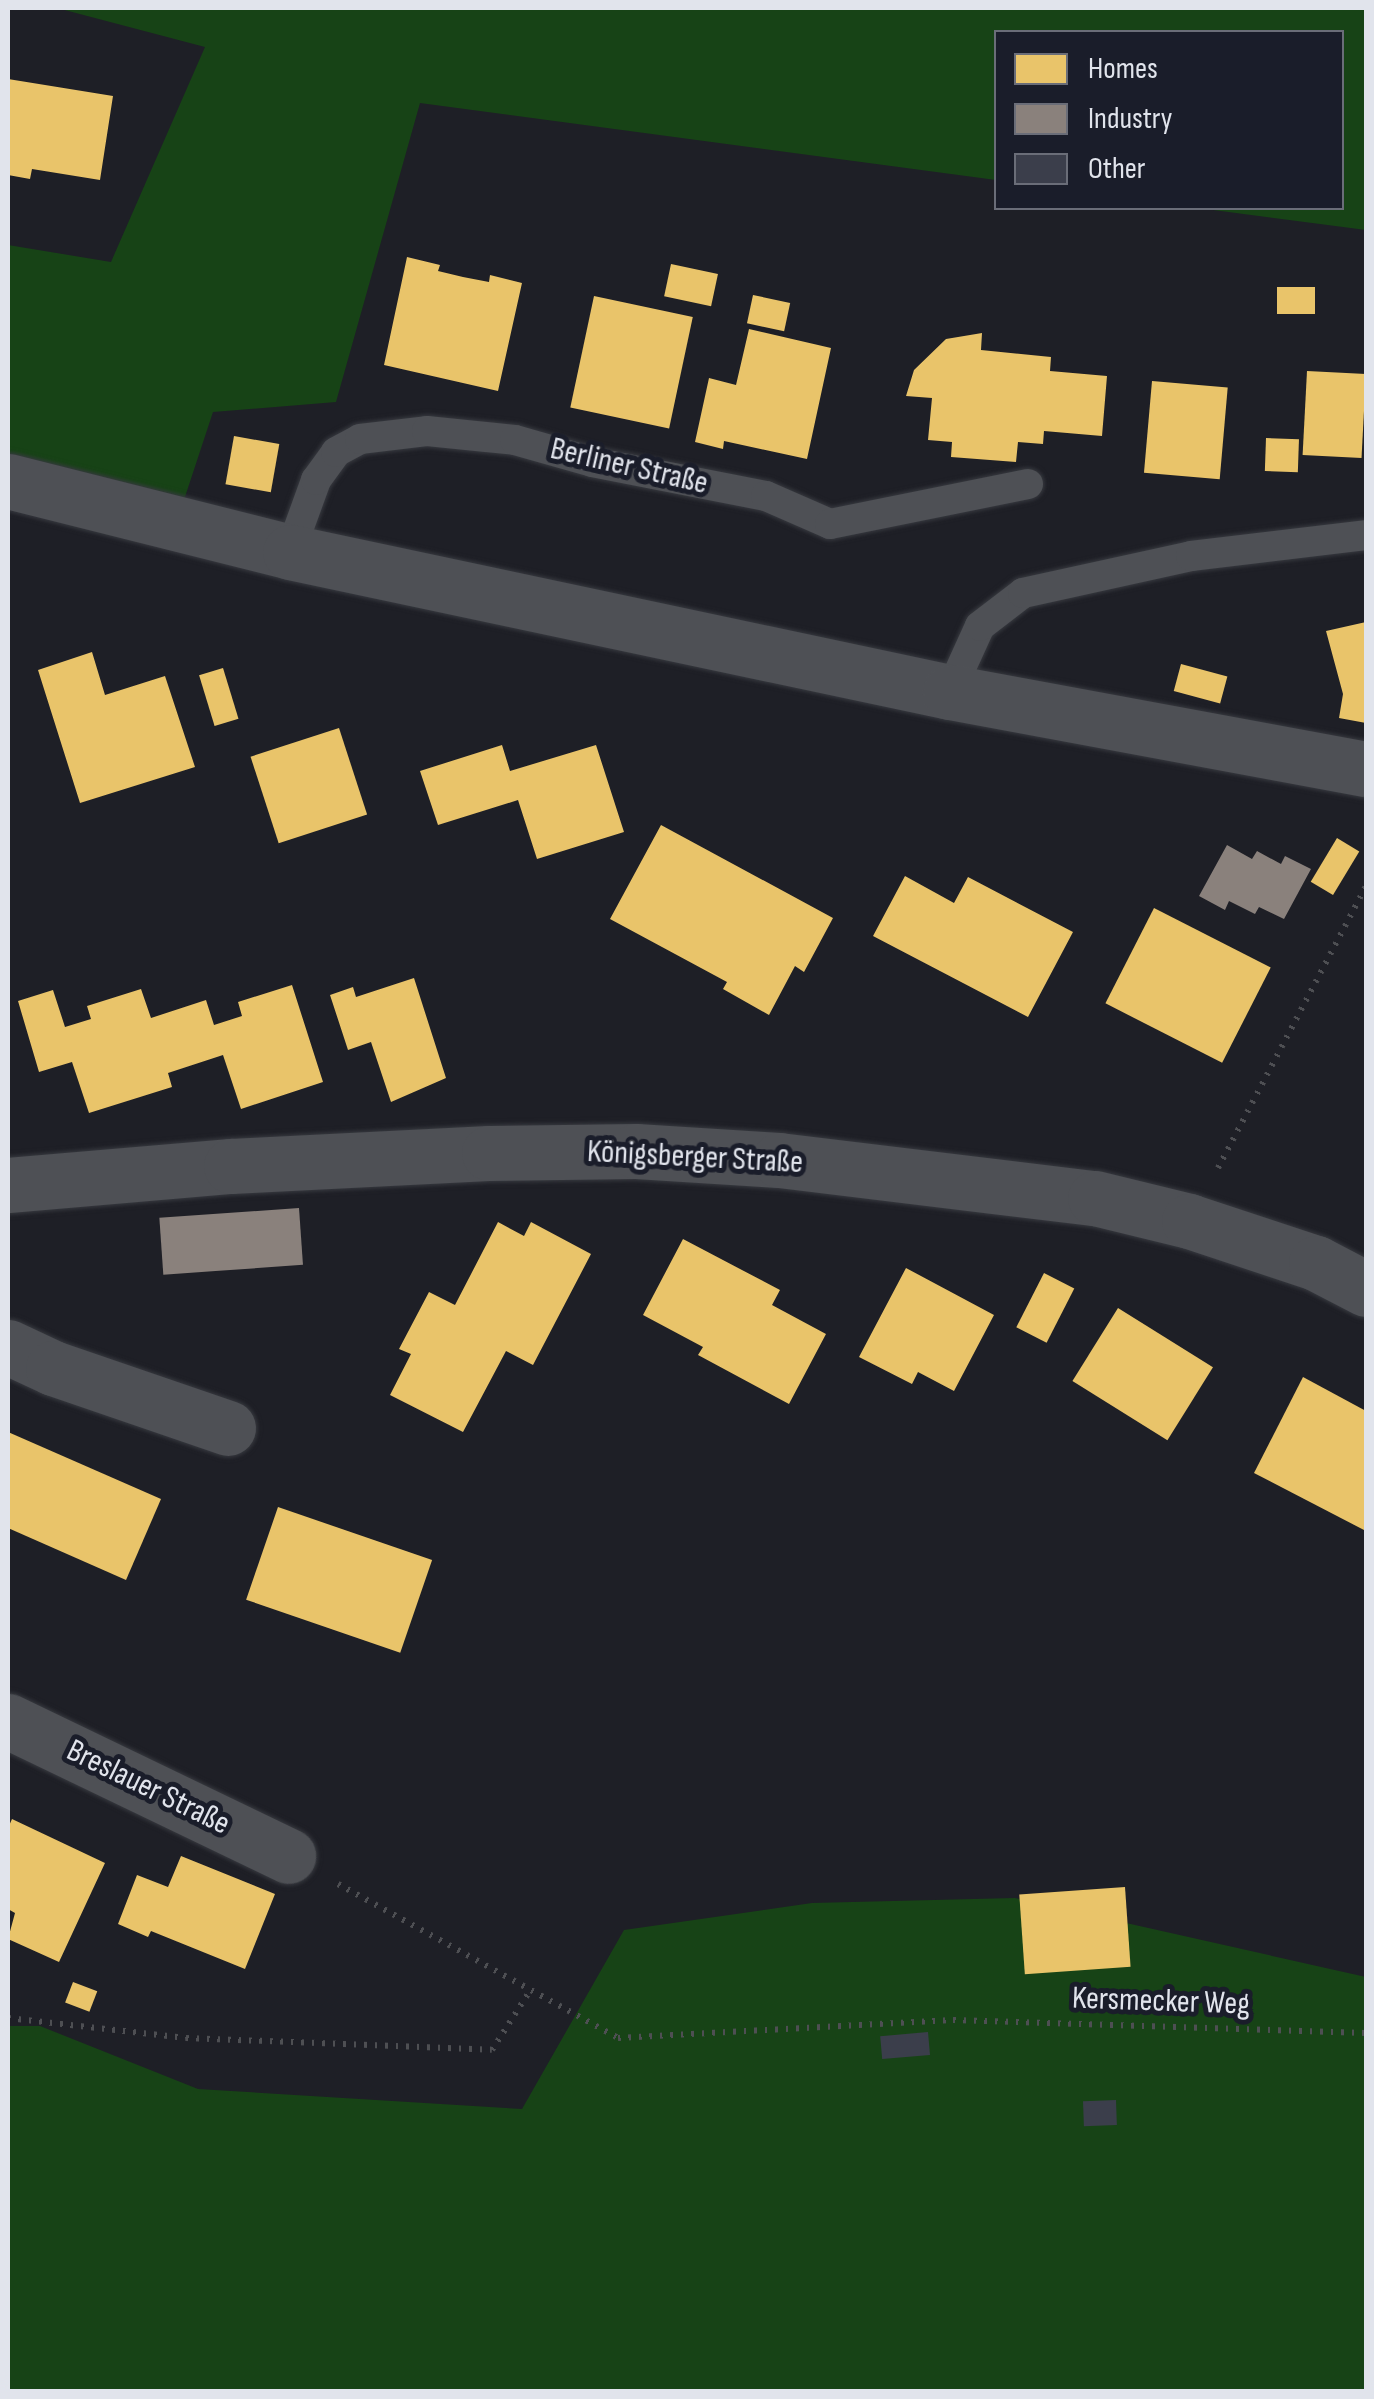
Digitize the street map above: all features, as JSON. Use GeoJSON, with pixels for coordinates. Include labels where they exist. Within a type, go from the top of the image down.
{"type":"FeatureCollection","features":[{"type":"Feature","properties":{"kind":"street"},"geometry":{"type":"LineString","coordinates":[[8,481],[290,552],[950,692],[1366,769]]}},
{"type":"Feature","properties":{"kind":"street","name":"Königsberger Straße"},"geometry":{"type":"LineString","coordinates":[[8,1185],[231,1166],[636,1151],[778,1160],[1095,1198],[1189,1221],[1316,1263],[1366,1289]]}},
{"type":"Feature","properties":{"kind":"street"},"geometry":{"type":"LineString","coordinates":[[8,1347],[53,1368],[228,1428]]}},
{"type":"Feature","properties":{"kind":"street","name":"Breslauer Straße"},"geometry":{"type":"LineString","coordinates":[[8,1721],[288,1856]]}},
{"type":"Feature","properties":{"kind":"lane","name":"Berliner Straße"},"geometry":{"type":"LineString","coordinates":[[290,552],[316,480],[336,452],[360,438],[428,431],[516,440],[592,462],[766,496],[830,524],[1028,484]]}},
{"type":"Feature","properties":{"kind":"lane"},"geometry":{"type":"LineString","coordinates":[[950,692],[980,626],[1023,593],[1191,556],[1366,535]]}},
{"type":"Feature","properties":{"kind":"path"},"geometry":{"type":"LineString","coordinates":[[1189,1221],[1366,886]]}},
{"type":"Feature","properties":{"kind":"path","name":"Kersmecker Weg"},"geometry":{"type":"LineString","coordinates":[[288,1856],[618,2038],[953,2020],[1366,2033]]}},
{"type":"Feature","properties":{"kind":"path"},"geometry":{"type":"LineString","coordinates":[[8,2018],[186,2038],[492,2050],[530,1989]]}},
{"type":"Feature","properties":{"kind":"green space"},"geometry":{"type":"Polygon","coordinates":[[[57,8],[1366,8],[1366,230],[1213,210],[1344,210],[1344,30],[994,30],[994,180],[420,103],[336,402],[213,412],[182,506],[8,463],[8,245],[111,262],[205,47],[57,8]]]}},
{"type":"Feature","properties":{"kind":"green space"},"geometry":{"type":"Polygon","coordinates":[[[1015,1898],[1366,1977],[1366,2391],[8,2392],[8,2026],[40,2026],[198,2089],[522,2109],[624,1930],[812,1903],[1015,1898]]]}},
{"type":"Feature","properties":{"kind":"building: Homes"},"geometry":{"type":"Polygon","coordinates":[[[8,79],[113,96],[100,180],[32,169],[30,179],[8,175],[8,79]]]}},
{"type":"Feature","properties":{"kind":"building: Homes"},"geometry":{"type":"Polygon","coordinates":[[[407,257],[440,265],[438,271],[463,277],[489,282],[490,275],[522,283],[498,391],[384,365],[407,257]]]}},
{"type":"Feature","properties":{"kind":"building: Homes"},"geometry":{"type":"Polygon","coordinates":[[[671,264],[718,274],[711,306],[664,296],[671,264]]]}},
{"type":"Feature","properties":{"kind":"building: Homes"},"geometry":{"type":"Polygon","coordinates":[[[1277,287],[1315,287],[1315,314],[1277,314],[1277,287]]]}},
{"type":"Feature","properties":{"kind":"building: Homes"},"geometry":{"type":"Polygon","coordinates":[[[753,295],[790,303],[784,331],[747,323],[753,295]]]}},
{"type":"Feature","properties":{"kind":"building: Homes"},"geometry":{"type":"Polygon","coordinates":[[[594,296],[693,317],[669,429],[570,408],[594,296]]]}},
{"type":"Feature","properties":{"kind":"building: Homes"},"geometry":{"type":"Polygon","coordinates":[[[749,329],[831,348],[807,459],[724,441],[723,449],[695,442],[709,378],[736,385],[749,329]]]}},
{"type":"Feature","properties":{"kind":"building: Homes"},"geometry":{"type":"Polygon","coordinates":[[[982,333],[981,350],[1051,357],[1050,371],[1107,376],[1102,436],[1044,431],[1043,444],[1018,442],[1016,462],[951,457],[952,442],[928,440],[932,398],[906,396],[914,370],[946,339],[982,333]]]}},
{"type":"Feature","properties":{"kind":"building: Homes"},"geometry":{"type":"Polygon","coordinates":[[[1307,371],[1366,374],[1362,458],[1303,455],[1307,371]]]}},
{"type":"Feature","properties":{"kind":"building: Homes"},"geometry":{"type":"Polygon","coordinates":[[[1152,381],[1228,388],[1220,479],[1144,473],[1152,381]]]}},
{"type":"Feature","properties":{"kind":"building: Homes"},"geometry":{"type":"Polygon","coordinates":[[[234,436],[279,444],[271,492],[225,484],[234,436]]]}},
{"type":"Feature","properties":{"kind":"building: Homes"},"geometry":{"type":"Polygon","coordinates":[[[1266,438],[1299,439],[1298,472],[1265,471],[1266,438]]]}},
{"type":"Feature","properties":{"kind":"building: Homes"},"geometry":{"type":"Polygon","coordinates":[[[1366,622],[1366,723],[1339,718],[1343,694],[1326,631],[1366,622]]]}},
{"type":"Feature","properties":{"kind":"building: Homes"},"geometry":{"type":"Polygon","coordinates":[[[92,652],[105,695],[165,676],[195,767],[80,803],[38,670],[92,652]]]}},
{"type":"Feature","properties":{"kind":"building: Homes"},"geometry":{"type":"Polygon","coordinates":[[[1181,664],[1227,676],[1220,703],[1174,691],[1181,664]]]}},
{"type":"Feature","properties":{"kind":"building: Homes"},"geometry":{"type":"Polygon","coordinates":[[[223,668],[238,719],[215,726],[199,675],[223,668]]]}},
{"type":"Feature","properties":{"kind":"building: Homes"},"geometry":{"type":"Polygon","coordinates":[[[339,728],[367,815],[279,843],[251,757],[339,728]]]}},
{"type":"Feature","properties":{"kind":"building: Homes"},"geometry":{"type":"Polygon","coordinates":[[[502,745],[510,771],[596,745],[624,832],[537,859],[518,800],[438,825],[420,771],[502,745]]]}},
{"type":"Feature","properties":{"kind":"building: Homes"},"geometry":{"type":"Polygon","coordinates":[[[661,825],[833,918],[804,972],[795,966],[769,1015],[723,989],[727,982],[610,919],[661,825]]]}},
{"type":"Feature","properties":{"kind":"building: Homes"},"geometry":{"type":"Polygon","coordinates":[[[1337,838],[1359,851],[1333,895],[1311,882],[1337,838]]]}},
{"type":"Feature","properties":{"kind":"building: Homes"},"geometry":{"type":"Polygon","coordinates":[[[905,876],[954,903],[968,877],[1073,932],[1028,1017],[873,936],[905,876]]]}},
{"type":"Feature","properties":{"kind":"building: Homes"},"geometry":{"type":"Polygon","coordinates":[[[1154,908],[1271,967],[1222,1063],[1105,1003],[1154,908]]]}},
{"type":"Feature","properties":{"kind":"building: Homes"},"geometry":{"type":"Polygon","coordinates":[[[414,978],[446,1078],[391,1102],[371,1042],[348,1050],[330,995],[353,987],[356,997],[414,978]]]}},
{"type":"Feature","properties":{"kind":"building: Homes"},"geometry":{"type":"Polygon","coordinates":[[[292,985],[323,1082],[241,1109],[223,1055],[168,1073],[172,1087],[89,1113],[72,1062],[39,1072],[18,1001],[53,990],[65,1027],[91,1019],[87,1006],[141,989],[151,1018],[206,1000],[214,1025],[242,1016],[238,1002],[292,985]]]}},
{"type":"Feature","properties":{"kind":"building: Homes"},"geometry":{"type":"Polygon","coordinates":[[[498,1222],[524,1236],[531,1222],[591,1254],[533,1365],[506,1351],[463,1432],[390,1395],[411,1354],[399,1349],[429,1292],[455,1305],[498,1222]]]}},
{"type":"Feature","properties":{"kind":"building: Homes"},"geometry":{"type":"Polygon","coordinates":[[[683,1239],[780,1290],[772,1305],[826,1334],[789,1404],[698,1355],[703,1347],[643,1315],[683,1239]]]}},
{"type":"Feature","properties":{"kind":"building: Homes"},"geometry":{"type":"Polygon","coordinates":[[[906,1268],[994,1315],[954,1391],[918,1372],[912,1384],[859,1357],[906,1268]]]}},
{"type":"Feature","properties":{"kind":"building: Homes"},"geometry":{"type":"Polygon","coordinates":[[[1044,1273],[1074,1288],[1047,1343],[1016,1327],[1044,1273]]]}},
{"type":"Feature","properties":{"kind":"building: Homes"},"geometry":{"type":"Polygon","coordinates":[[[1118,1308],[1213,1367],[1167,1440],[1072,1381],[1118,1308]]]}},
{"type":"Feature","properties":{"kind":"building: Homes"},"geometry":{"type":"Polygon","coordinates":[[[1303,1377],[1366,1411],[1364,1530],[1254,1473],[1303,1377]]]}},
{"type":"Feature","properties":{"kind":"building: Homes"},"geometry":{"type":"Polygon","coordinates":[[[8,1432],[161,1499],[126,1580],[8,1528],[8,1432]]]}},
{"type":"Feature","properties":{"kind":"building: Homes"},"geometry":{"type":"Polygon","coordinates":[[[278,1507],[432,1560],[400,1653],[246,1600],[278,1507]]]}},
{"type":"Feature","properties":{"kind":"building: Homes"},"geometry":{"type":"Polygon","coordinates":[[[12,1819],[105,1863],[59,1962],[8,1939],[15,1913],[8,1909],[8,1828],[12,1819]]]}},
{"type":"Feature","properties":{"kind":"building: Homes"},"geometry":{"type":"Polygon","coordinates":[[[181,1856],[275,1894],[245,1969],[151,1931],[148,1937],[118,1924],[137,1875],[168,1887],[181,1856]]]}},
{"type":"Feature","properties":{"kind":"building: Homes"},"geometry":{"type":"Polygon","coordinates":[[[1125,1887],[1131,1967],[1025,1974],[1019,1894],[1125,1887]]]}},
{"type":"Feature","properties":{"kind":"building: Homes"},"geometry":{"type":"Polygon","coordinates":[[[73,1982],[97,1991],[89,2012],[65,2003],[73,1982]]]}},
{"type":"Feature","properties":{"kind":"building: Industry"},"geometry":{"type":"Polygon","coordinates":[[[1227,845],[1252,859],[1257,851],[1281,864],[1285,856],[1311,869],[1284,919],[1259,907],[1255,914],[1229,901],[1225,910],[1199,896],[1227,845]]]}},
{"type":"Feature","properties":{"kind":"building: Industry"},"geometry":{"type":"Polygon","coordinates":[[[299,1208],[303,1265],[163,1275],[159,1218],[299,1208]]]}},
{"type":"Feature","properties":{"kind":"building: Other"},"geometry":{"type":"Polygon","coordinates":[[[928,2032],[930,2055],[882,2059],[880,2036],[928,2032]]]}},
{"type":"Feature","properties":{"kind":"building: Other"},"geometry":{"type":"Polygon","coordinates":[[[1116,2100],[1117,2125],[1084,2126],[1083,2101],[1116,2100]]]}}]}
